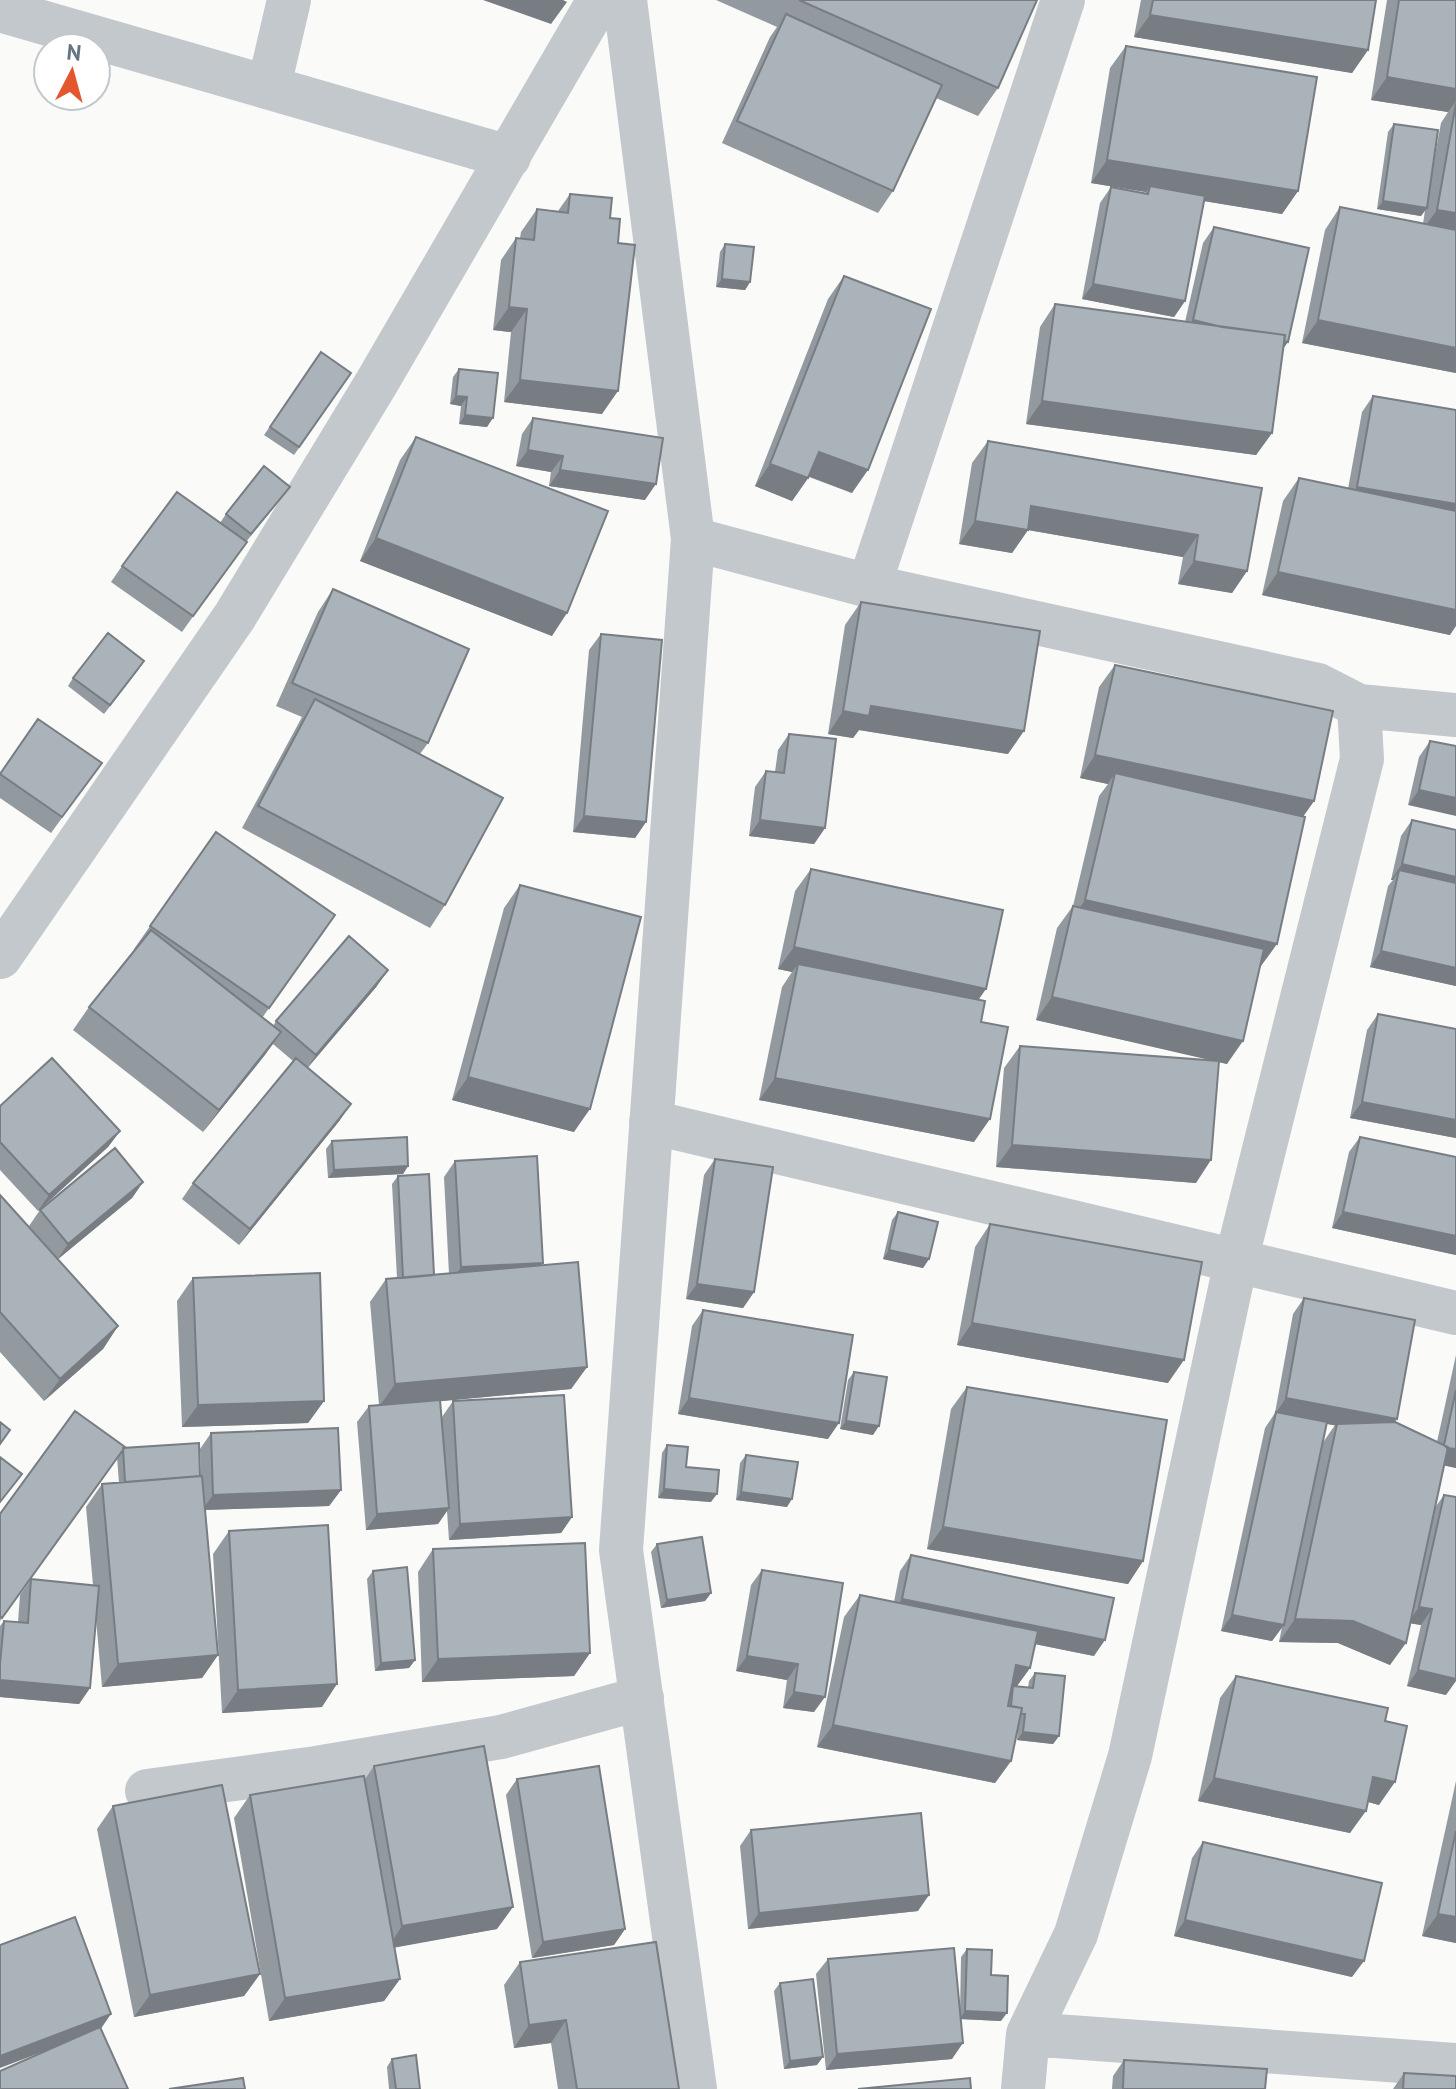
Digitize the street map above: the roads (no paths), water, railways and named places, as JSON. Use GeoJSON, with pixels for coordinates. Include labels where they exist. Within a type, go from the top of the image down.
{"type":"FeatureCollection","features":[{"type":"Feature","properties":{"kind":"street"},"geometry":{"type":"LineString","coordinates":[[269,86],[289,0]]}},
{"type":"Feature","properties":{"kind":"street"},"geometry":{"type":"LineString","coordinates":[[0,957],[235,616],[377,382],[599,0]]}},
{"type":"Feature","properties":{"kind":"street"},"geometry":{"type":"LineString","coordinates":[[625,0],[693,539],[621,1550],[695,2089]]}},
{"type":"Feature","properties":{"kind":"street"},"geometry":{"type":"LineString","coordinates":[[869,586],[1063,0]]}},
{"type":"Feature","properties":{"kind":"street"},"geometry":{"type":"LineString","coordinates":[[0,10],[509,157]]}},
{"type":"Feature","properties":{"kind":"street"},"geometry":{"type":"LineString","coordinates":[[693,539],[869,586],[1318,685],[1359,706],[1456,715]]}},
{"type":"Feature","properties":{"kind":"street"},"geometry":{"type":"LineString","coordinates":[[1023,2089],[1028,2034],[1076,1934],[1130,1756],[1236,1261],[1362,759],[1359,706]]}},
{"type":"Feature","properties":{"kind":"street"},"geometry":{"type":"LineString","coordinates":[[651,1122],[1456,1313]]}},
{"type":"Feature","properties":{"kind":"street"},"geometry":{"type":"LineString","coordinates":[[147,1791],[316,1768],[501,1737],[642,1698]]}},
{"type":"Feature","properties":{"kind":"street"},"geometry":{"type":"LineString","coordinates":[[1028,2034],[1456,2065]]}}]}
